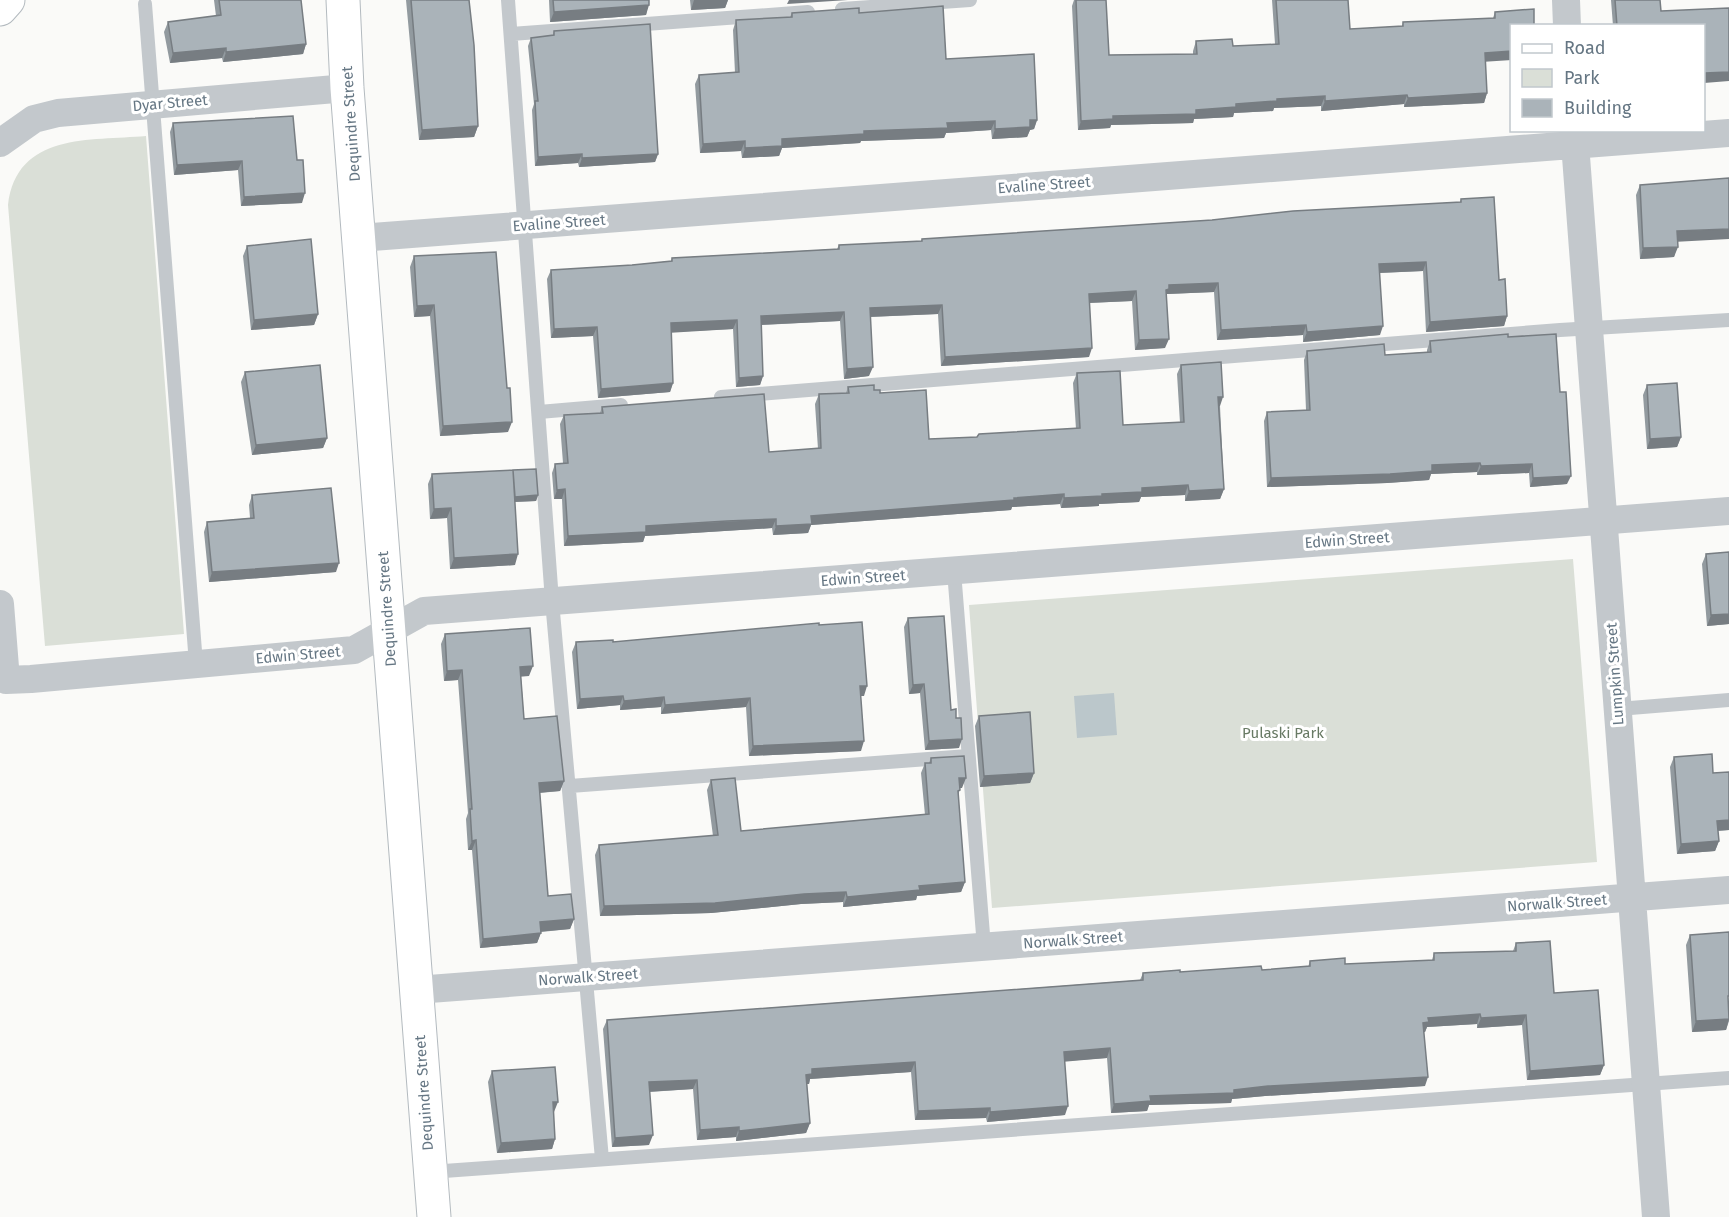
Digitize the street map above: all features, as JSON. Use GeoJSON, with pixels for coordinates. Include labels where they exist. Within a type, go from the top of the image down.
{"type":"FeatureCollection","features":[{"type":"Feature","properties":{"kind":"street"},"geometry":{"type":"LineString","coordinates":[[0,9],[8,0]]}},
{"type":"Feature","properties":{"kind":"street","name":"Dequindre Street"},"geometry":{"type":"LineString","coordinates":[[344,0],[347,88],[434,1217]]}},
{"type":"Feature","properties":{"kind":"street"},"geometry":{"type":"LineString","coordinates":[[1566,0],[1567,24]]}},
{"type":"Feature","properties":{"kind":"street","name":"Dyar Street"},"geometry":{"type":"LineString","coordinates":[[0,143],[34,119],[58,113],[347,88]]}},
{"type":"Feature","properties":{"kind":"street","name":"Evaline Street"},"geometry":{"type":"LineString","coordinates":[[359,238],[1574,138],[1729,133]]}},
{"type":"Feature","properties":{"kind":"street","name":"Lumpkin Street"},"geometry":{"type":"LineString","coordinates":[[1574,138],[1656,1217]]}},
{"type":"Feature","properties":{"kind":"street","name":"Edwin Street"},"geometry":{"type":"LineString","coordinates":[[0,604],[6,680],[354,650],[424,611],[1729,511]]}},
{"type":"Feature","properties":{"kind":"street","name":"Norwalk Street"},"geometry":{"type":"LineString","coordinates":[[416,990],[1729,890]]}},
{"type":"Feature","properties":{"kind":"lane"},"geometry":{"type":"LineString","coordinates":[[508,0],[552,601],[588,977],[602,1159]]}},
{"type":"Feature","properties":{"kind":"lane"},"geometry":{"type":"LineString","coordinates":[[511,34],[970,0]]}},
{"type":"Feature","properties":{"kind":"lane"},"geometry":{"type":"LineString","coordinates":[[145,4],[196,664]]}},
{"type":"Feature","properties":{"kind":"lane"},"geometry":{"type":"LineString","coordinates":[[706,399],[1589,327],[1729,320]]}},
{"type":"Feature","properties":{"kind":"lane"},"geometry":{"type":"LineString","coordinates":[[539,412],[634,404]]}},
{"type":"Feature","properties":{"kind":"lane"},"geometry":{"type":"LineString","coordinates":[[954,571],[984,947]]}},
{"type":"Feature","properties":{"kind":"lane"},"geometry":{"type":"LineString","coordinates":[[1618,709],[1729,700]]}},
{"type":"Feature","properties":{"kind":"lane"},"geometry":{"type":"LineString","coordinates":[[570,786],[968,756]]}},
{"type":"Feature","properties":{"kind":"lane"},"geometry":{"type":"LineString","coordinates":[[430,1172],[1646,1082],[1729,1078]]}},
{"type":"Feature","properties":{"kind":"green space"},"geometry":{"type":"Polygon","coordinates":[[[146,136],[184,634],[45,646],[8,205],[14,181],[25,164],[41,152],[59,145],[80,141],[146,136]]]}},
{"type":"Feature","properties":{"kind":"green space","name":"Pulaski Park"},"geometry":{"type":"Polygon","coordinates":[[[1573,559],[1597,862],[992,908],[969,605],[1573,559]]]}},
{"type":"Feature","properties":{"kind":"shaded area"},"geometry":{"type":"Polygon","coordinates":[[[1114,693],[1117,735],[1077,738],[1074,696],[1114,693]]]}},
{"type":"Feature","properties":{"kind":"building"},"geometry":{"type":"Polygon","coordinates":[[[219,0],[301,0],[306,44],[226,52],[226,48],[173,53],[168,22],[221,15],[219,0]]]}},
{"type":"Feature","properties":{"kind":"building"},"geometry":{"type":"Polygon","coordinates":[[[411,0],[469,0],[478,126],[422,130],[411,0]]]}},
{"type":"Feature","properties":{"kind":"building"},"geometry":{"type":"Polygon","coordinates":[[[553,0],[649,0],[649,5],[554,12],[553,0]]]}},
{"type":"Feature","properties":{"kind":"building"},"geometry":{"type":"Polygon","coordinates":[[[1076,0],[1106,0],[1109,55],[1197,54],[1196,41],[1232,39],[1233,46],[1279,44],[1276,0],[1348,0],[1350,29],[1403,26],[1403,22],[1495,18],[1495,12],[1534,9],[1534,24],[1510,24],[1510,51],[1485,53],[1487,93],[1408,98],[1407,95],[1325,101],[1325,96],[1277,99],[1277,101],[1236,104],[1236,107],[1196,110],[1196,114],[1113,116],[1113,119],[1081,121],[1076,0]]]}},
{"type":"Feature","properties":{"kind":"building"},"geometry":{"type":"Polygon","coordinates":[[[1615,0],[1660,0],[1661,11],[1729,8],[1729,72],[1705,73],[1705,24],[1617,24],[1615,0]]]}},
{"type":"Feature","properties":{"kind":"building"},"geometry":{"type":"Polygon","coordinates":[[[943,6],[946,59],[1034,54],[1037,120],[1030,120],[1030,127],[995,129],[995,121],[947,123],[948,128],[864,131],[864,134],[782,139],[782,146],[745,148],[745,141],[703,144],[699,75],[739,72],[736,20],[792,17],[792,13],[859,8],[859,13],[943,6]]]}},
{"type":"Feature","properties":{"kind":"building"},"geometry":{"type":"Polygon","coordinates":[[[650,24],[658,154],[582,158],[582,154],[538,157],[535,101],[538,101],[531,38],[554,35],[554,31],[650,24]]]}},
{"type":"Feature","properties":{"kind":"building"},"geometry":{"type":"Polygon","coordinates":[[[293,116],[297,160],[303,160],[305,193],[244,197],[242,161],[177,165],[173,123],[293,116]]]}},
{"type":"Feature","properties":{"kind":"building"},"geometry":{"type":"Polygon","coordinates":[[[1729,178],[1729,229],[1677,231],[1678,247],[1643,248],[1640,185],[1729,178]]]}},
{"type":"Feature","properties":{"kind":"building"},"geometry":{"type":"Polygon","coordinates":[[[1494,197],[1499,280],[1505,279],[1507,316],[1430,322],[1426,262],[1379,264],[1383,326],[1307,332],[1306,325],[1221,330],[1218,283],[1169,285],[1169,289],[1166,290],[1169,339],[1139,340],[1136,291],[1089,294],[1092,348],[945,357],[942,305],[870,308],[873,367],[847,369],[844,312],[761,316],[763,376],[739,378],[737,320],[671,323],[673,383],[601,389],[597,327],[554,329],[551,270],[632,265],[672,261],[672,258],[839,249],[839,245],[1212,220],[1293,211],[1461,202],[1461,199],[1494,197]]]}},
{"type":"Feature","properties":{"kind":"building"},"geometry":{"type":"Polygon","coordinates":[[[311,239],[318,314],[254,320],[247,246],[311,239]]]}},
{"type":"Feature","properties":{"kind":"building"},"geometry":{"type":"Polygon","coordinates":[[[496,252],[512,422],[443,426],[434,305],[417,306],[414,256],[496,252]]]}},
{"type":"Feature","properties":{"kind":"building"},"geometry":{"type":"Polygon","coordinates":[[[1508,334],[1508,337],[1556,334],[1560,392],[1566,392],[1571,476],[1533,478],[1532,464],[1481,466],[1480,463],[1432,465],[1432,471],[1271,478],[1267,412],[1310,410],[1307,351],[1384,344],[1385,355],[1431,352],[1430,341],[1508,334]]]}},
{"type":"Feature","properties":{"kind":"building"},"geometry":{"type":"Polygon","coordinates":[[[1221,362],[1223,397],[1218,397],[1224,489],[1189,491],[1188,485],[1142,488],[1142,492],[1102,494],[1102,496],[1064,498],[1064,494],[811,516],[812,524],[776,526],[776,519],[727,521],[646,526],[646,532],[568,536],[565,489],[557,490],[555,464],[568,463],[564,415],[603,413],[602,407],[764,394],[769,452],[821,448],[819,394],[849,393],[848,387],[874,385],[874,390],[880,390],[880,393],[926,390],[929,439],[1080,428],[1077,373],[1120,371],[1123,425],[1184,422],[1181,365],[1221,362]]]}},
{"type":"Feature","properties":{"kind":"building"},"geometry":{"type":"Polygon","coordinates":[[[320,365],[327,438],[256,445],[245,372],[320,365]]]}},
{"type":"Feature","properties":{"kind":"building"},"geometry":{"type":"Polygon","coordinates":[[[1677,383],[1681,437],[1650,439],[1647,385],[1677,383]]]}},
{"type":"Feature","properties":{"kind":"building"},"geometry":{"type":"Polygon","coordinates":[[[536,469],[538,495],[515,497],[513,470],[536,469]]]}},
{"type":"Feature","properties":{"kind":"building"},"geometry":{"type":"Polygon","coordinates":[[[513,470],[518,554],[454,558],[451,508],[434,509],[432,474],[513,470]]]}},
{"type":"Feature","properties":{"kind":"building"},"geometry":{"type":"Polygon","coordinates":[[[331,488],[339,563],[212,572],[207,522],[254,518],[252,495],[331,488]]]}},
{"type":"Feature","properties":{"kind":"building"},"geometry":{"type":"Polygon","coordinates":[[[1729,552],[1729,614],[1711,615],[1706,554],[1729,552]]]}},
{"type":"Feature","properties":{"kind":"building"},"geometry":{"type":"Polygon","coordinates":[[[944,616],[951,710],[956,709],[956,718],[961,718],[962,739],[929,741],[924,684],[913,685],[908,618],[944,616]]]}},
{"type":"Feature","properties":{"kind":"building"},"geometry":{"type":"Polygon","coordinates":[[[862,622],[867,686],[860,686],[864,741],[753,746],[750,698],[665,705],[664,697],[624,701],[623,696],[580,699],[576,642],[613,640],[613,642],[819,623],[819,625],[862,622]]]}},
{"type":"Feature","properties":{"kind":"building"},"geometry":{"type":"Polygon","coordinates":[[[530,628],[533,666],[520,667],[524,719],[557,716],[564,781],[539,783],[548,896],[571,894],[574,919],[540,922],[541,933],[483,939],[476,840],[472,841],[470,809],[472,809],[462,670],[447,671],[445,634],[530,628]]]}},
{"type":"Feature","properties":{"kind":"building"},"geometry":{"type":"Polygon","coordinates":[[[1030,712],[1034,773],[984,776],[979,716],[1030,712]]]}},
{"type":"Feature","properties":{"kind":"building"},"geometry":{"type":"Polygon","coordinates":[[[1712,754],[1713,773],[1729,772],[1729,820],[1717,821],[1719,841],[1681,844],[1674,757],[1712,754]]]}},
{"type":"Feature","properties":{"kind":"building"},"geometry":{"type":"Polygon","coordinates":[[[964,756],[966,778],[959,778],[960,790],[958,791],[965,882],[919,886],[920,890],[847,897],[846,892],[715,903],[604,906],[599,845],[718,835],[711,780],[735,778],[741,831],[929,814],[925,763],[931,763],[931,758],[964,756]]]}},
{"type":"Feature","properties":{"kind":"building"},"geometry":{"type":"Polygon","coordinates":[[[1729,932],[1729,1019],[1696,1021],[1690,935],[1729,932]]]}},
{"type":"Feature","properties":{"kind":"building"},"geometry":{"type":"Polygon","coordinates":[[[1550,941],[1554,993],[1598,990],[1604,1065],[1530,1071],[1526,1015],[1481,1018],[1480,1014],[1428,1018],[1429,1022],[1423,1023],[1428,1077],[1268,1086],[1234,1090],[1234,1093],[1150,1096],[1151,1101],[1114,1104],[1110,1048],[1064,1052],[1068,1106],[990,1112],[990,1108],[918,1111],[915,1062],[812,1069],[812,1074],[806,1075],[810,1123],[739,1131],[739,1127],[700,1130],[697,1080],[649,1082],[653,1135],[615,1138],[607,1020],[1143,980],[1143,973],[1180,970],[1180,972],[1261,966],[1262,970],[1310,966],[1310,961],[1345,958],[1345,964],[1434,960],[1434,953],[1516,951],[1516,943],[1550,941]]]}},
{"type":"Feature","properties":{"kind":"building"},"geometry":{"type":"Polygon","coordinates":[[[555,1067],[558,1102],[553,1102],[555,1139],[501,1143],[492,1071],[555,1067]]]}}]}
